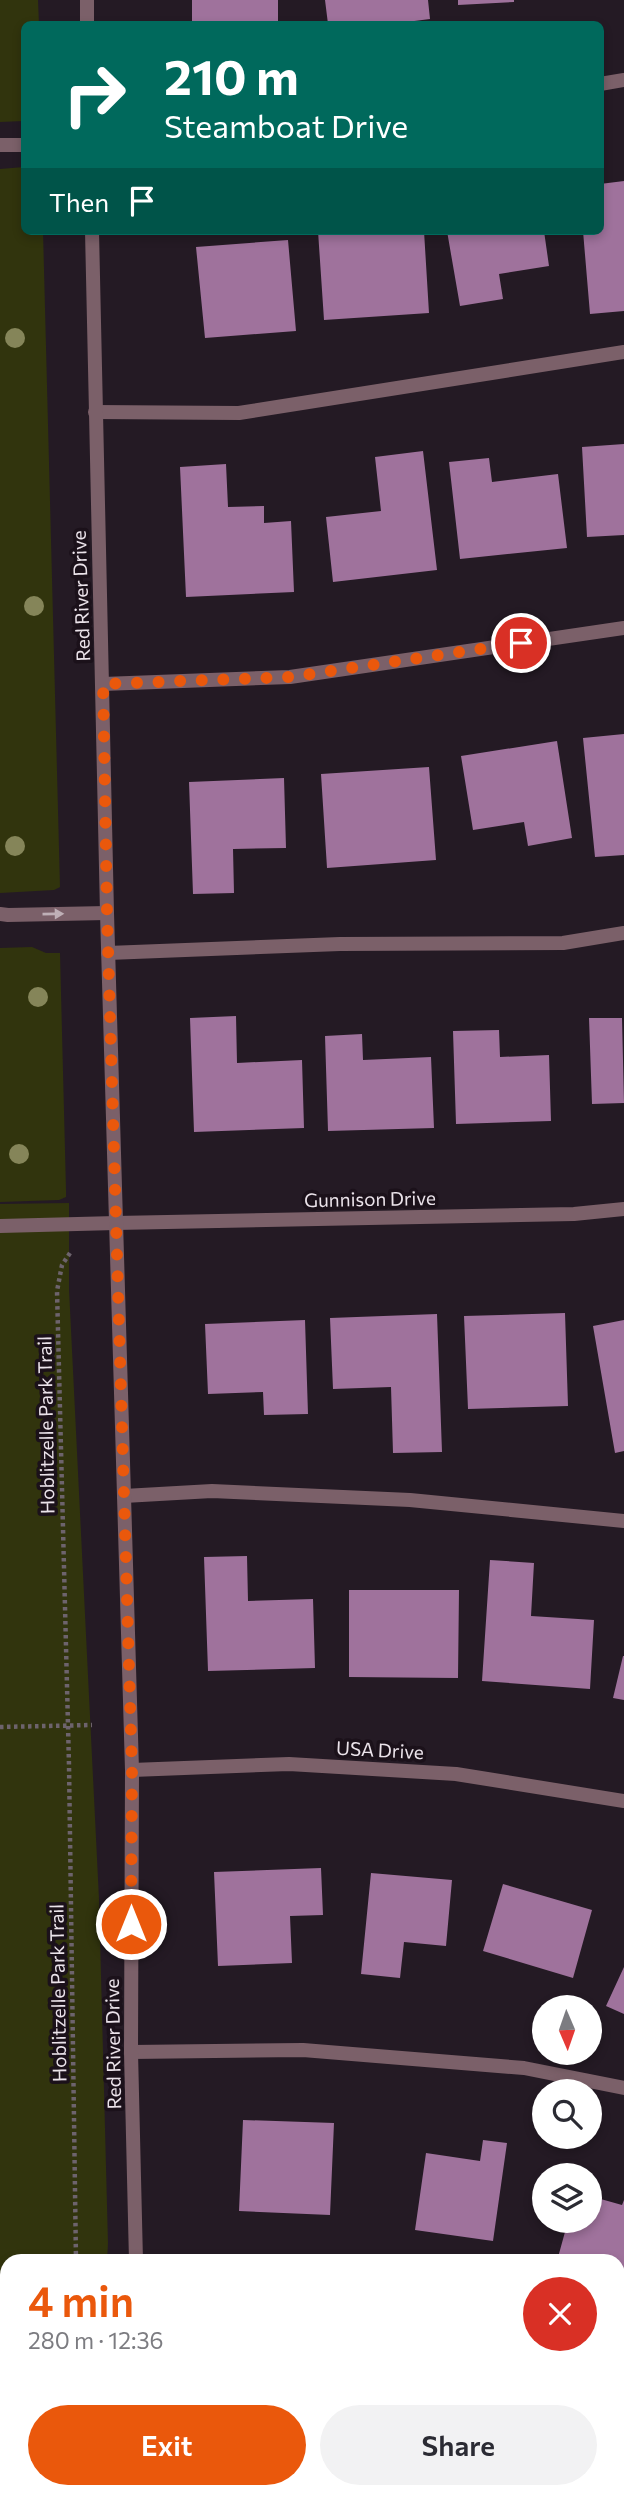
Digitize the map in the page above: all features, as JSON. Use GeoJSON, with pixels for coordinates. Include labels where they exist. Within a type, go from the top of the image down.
{"type":"FeatureCollection","features":[{"type":"Feature","properties":{"kind":"street"},"geometry":{"type":"LineString","coordinates":[[87,0],[87,21]]}},
{"type":"Feature","properties":{"kind":"street"},"geometry":{"type":"LineString","coordinates":[[604,82],[624,80]]}},
{"type":"Feature","properties":{"kind":"street"},"geometry":{"type":"LineString","coordinates":[[0,145],[21,145]]}},
{"type":"Feature","properties":{"kind":"street","name":"Red River Drive"},"geometry":{"type":"LineString","coordinates":[[92,235],[108,953],[132,1770],[131,2052],[136,2254]]}},
{"type":"Feature","properties":{"kind":"street"},"geometry":{"type":"LineString","coordinates":[[95,412],[239,412],[624,352]]}},
{"type":"Feature","properties":{"kind":"street"},"geometry":{"type":"LineString","coordinates":[[103,684],[290,677],[624,628]]}},
{"type":"Feature","properties":{"kind":"street"},"geometry":{"type":"LineString","coordinates":[[0,914],[107,913]]}},
{"type":"Feature","properties":{"kind":"street"},"geometry":{"type":"LineString","coordinates":[[108,953],[340,944],[563,943],[624,933]]}},
{"type":"Feature","properties":{"kind":"street","name":"Gunnison Drive"},"geometry":{"type":"LineString","coordinates":[[0,1226],[574,1214],[624,1209]]}},
{"type":"Feature","properties":{"kind":"street"},"geometry":{"type":"LineString","coordinates":[[124,1496],[212,1491],[410,1500],[624,1521]]}},
{"type":"Feature","properties":{"kind":"street","name":"USA Drive"},"geometry":{"type":"LineString","coordinates":[[132,1770],[289,1763],[456,1774],[624,1801]]}},
{"type":"Feature","properties":{"kind":"street"},"geometry":{"type":"LineString","coordinates":[[131,2052],[303,2050],[524,2068],[624,2088]]}},
{"type":"Feature","properties":{"kind":"path","name":"Hoblitzelle Park Trail"},"geometry":{"type":"LineString","coordinates":[[70,1253],[62,1265],[57,1291],[76,2254]]}},
{"type":"Feature","properties":{"kind":"path"},"geometry":{"type":"LineString","coordinates":[[0,1727],[92,1725]]}},
{"type":"Feature","properties":{"kind":"green space"},"geometry":{"type":"Polygon","coordinates":[[[0,0],[38,0],[39,21],[21,21],[21,121],[0,122],[0,0]]]}},
{"type":"Feature","properties":{"kind":"green space"},"geometry":{"type":"Polygon","coordinates":[[[21,167],[21,235],[43,235],[60,887],[54,890],[0,893],[0,169],[21,167]]]}},
{"type":"Feature","properties":{"kind":"green space"},"geometry":{"type":"Polygon","coordinates":[[[32,947],[46,953],[60,953],[66,1197],[59,1200],[0,1202],[0,948],[32,947]]]}},
{"type":"Feature","properties":{"kind":"green space"},"geometry":{"type":"Polygon","coordinates":[[[69,1203],[69,1289],[99,1899],[107,2254],[0,2254],[0,1204],[69,1203]]]}},
{"type":"Feature","properties":{"kind":"building"},"geometry":{"type":"Polygon","coordinates":[[[192,0],[278,0],[278,21],[192,21],[192,0]]]}},
{"type":"Feature","properties":{"kind":"building"},"geometry":{"type":"Polygon","coordinates":[[[325,0],[428,0],[430,19],[328,21],[325,0]]]}},
{"type":"Feature","properties":{"kind":"building"},"geometry":{"type":"Polygon","coordinates":[[[458,0],[514,0],[514,2],[458,5],[458,0]]]}},
{"type":"Feature","properties":{"kind":"building"},"geometry":{"type":"Polygon","coordinates":[[[624,181],[624,311],[590,314],[583,235],[604,235],[604,184],[624,181]]]}},
{"type":"Feature","properties":{"kind":"building"},"geometry":{"type":"Polygon","coordinates":[[[318,235],[424,235],[429,313],[324,320],[318,235]]]}},
{"type":"Feature","properties":{"kind":"building"},"geometry":{"type":"Polygon","coordinates":[[[448,235],[545,235],[549,266],[499,274],[503,299],[460,306],[448,235]]]}},
{"type":"Feature","properties":{"kind":"building"},"geometry":{"type":"Polygon","coordinates":[[[288,240],[296,331],[205,338],[196,247],[288,240]]]}},
{"type":"Feature","properties":{"kind":"building"},"geometry":{"type":"Polygon","coordinates":[[[624,444],[624,535],[587,537],[582,447],[624,444]]]}},
{"type":"Feature","properties":{"kind":"building"},"geometry":{"type":"Polygon","coordinates":[[[423,451],[437,570],[333,582],[326,517],[381,511],[375,457],[423,451]]]}},
{"type":"Feature","properties":{"kind":"building"},"geometry":{"type":"Polygon","coordinates":[[[489,458],[492,482],[558,474],[567,548],[460,559],[449,462],[489,458]]]}},
{"type":"Feature","properties":{"kind":"building"},"geometry":{"type":"Polygon","coordinates":[[[226,464],[228,507],[264,506],[264,523],[291,521],[294,592],[186,597],[180,467],[226,464]]]}},
{"type":"Feature","properties":{"kind":"building"},"geometry":{"type":"Polygon","coordinates":[[[624,734],[624,855],[595,857],[583,738],[624,734]]]}},
{"type":"Feature","properties":{"kind":"building"},"geometry":{"type":"Polygon","coordinates":[[[557,741],[572,838],[528,846],[524,822],[473,830],[461,756],[557,741]]]}},
{"type":"Feature","properties":{"kind":"building"},"geometry":{"type":"Polygon","coordinates":[[[429,767],[436,860],[327,868],[321,774],[429,767]]]}},
{"type":"Feature","properties":{"kind":"building"},"geometry":{"type":"Polygon","coordinates":[[[284,778],[286,848],[233,849],[234,893],[193,894],[189,782],[284,778]]]}},
{"type":"Feature","properties":{"kind":"building"},"geometry":{"type":"Polygon","coordinates":[[[236,1016],[237,1063],[302,1060],[304,1128],[194,1132],[190,1018],[236,1016]]]}},
{"type":"Feature","properties":{"kind":"building"},"geometry":{"type":"Polygon","coordinates":[[[589,1018],[622,1018],[624,1103],[592,1104],[589,1018]]]}},
{"type":"Feature","properties":{"kind":"building"},"geometry":{"type":"Polygon","coordinates":[[[499,1030],[500,1057],[549,1055],[551,1121],[456,1124],[453,1031],[499,1030]]]}},
{"type":"Feature","properties":{"kind":"building"},"geometry":{"type":"Polygon","coordinates":[[[362,1034],[363,1060],[431,1057],[434,1128],[328,1131],[325,1036],[362,1034]]]}},
{"type":"Feature","properties":{"kind":"building"},"geometry":{"type":"Polygon","coordinates":[[[565,1313],[568,1406],[468,1409],[464,1316],[565,1313]]]}},
{"type":"Feature","properties":{"kind":"building"},"geometry":{"type":"Polygon","coordinates":[[[437,1314],[442,1452],[393,1453],[391,1387],[333,1389],[330,1318],[437,1314]]]}},
{"type":"Feature","properties":{"kind":"building"},"geometry":{"type":"Polygon","coordinates":[[[305,1320],[308,1414],[264,1415],[263,1392],[208,1394],[205,1324],[305,1320]]]}},
{"type":"Feature","properties":{"kind":"building"},"geometry":{"type":"Polygon","coordinates":[[[624,1320],[624,1451],[615,1453],[593,1326],[624,1320]]]}},
{"type":"Feature","properties":{"kind":"building"},"geometry":{"type":"Polygon","coordinates":[[[247,1556],[248,1601],[313,1599],[315,1668],[208,1671],[204,1557],[247,1556]]]}},
{"type":"Feature","properties":{"kind":"building"},"geometry":{"type":"Polygon","coordinates":[[[490,1560],[534,1563],[531,1616],[594,1620],[590,1689],[482,1681],[490,1560]]]}},
{"type":"Feature","properties":{"kind":"building"},"geometry":{"type":"Polygon","coordinates":[[[349,1590],[459,1590],[458,1678],[349,1677],[349,1590]]]}},
{"type":"Feature","properties":{"kind":"building"},"geometry":{"type":"Polygon","coordinates":[[[624,1656],[624,1700],[613,1698],[624,1656]]]}},
{"type":"Feature","properties":{"kind":"building"},"geometry":{"type":"Polygon","coordinates":[[[321,1868],[323,1915],[290,1916],[292,1963],[218,1966],[214,1872],[321,1868]]]}},
{"type":"Feature","properties":{"kind":"building"},"geometry":{"type":"Polygon","coordinates":[[[371,1873],[452,1880],[446,1946],[404,1942],[400,1978],[361,1974],[371,1873]]]}},
{"type":"Feature","properties":{"kind":"building"},"geometry":{"type":"Polygon","coordinates":[[[503,1884],[592,1910],[573,1978],[483,1951],[503,1884]]]}},
{"type":"Feature","properties":{"kind":"building"},"geometry":{"type":"Polygon","coordinates":[[[624,1967],[624,2014],[606,2006],[624,1967]]]}},
{"type":"Feature","properties":{"kind":"building"},"geometry":{"type":"Polygon","coordinates":[[[243,2120],[334,2123],[330,2215],[239,2211],[243,2120]]]}},
{"type":"Feature","properties":{"kind":"building"},"geometry":{"type":"Polygon","coordinates":[[[483,2140],[507,2143],[493,2241],[415,2230],[426,2153],[480,2161],[483,2140]]]}},
{"type":"Feature","properties":{"kind":"building"},"geometry":{"type":"Polygon","coordinates":[[[602,2199],[622,2205],[624,2200],[624,2254],[559,2254],[565,2233],[602,2233],[602,2199]]]}},
{"type":"Feature","properties":{"kind":"route"},"geometry":{"type":"LineString","coordinates":[[131,1924],[132,1770],[107,913],[103,684],[290,677],[521,643]]}}]}
